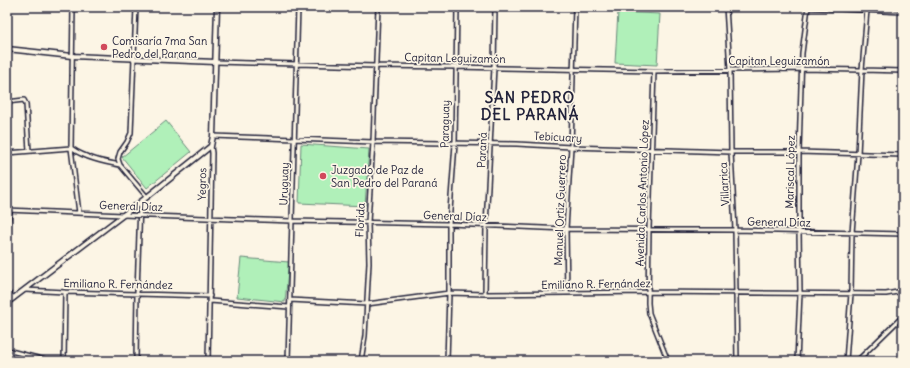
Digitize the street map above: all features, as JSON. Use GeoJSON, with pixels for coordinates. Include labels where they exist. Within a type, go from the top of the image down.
{"type":"FeatureCollection","features":[{"type":"Feature","properties":{"kind":"street"},"geometry":{"type":"LineString","coordinates":[[73,7],[71,148],[78,213]]}},
{"type":"Feature","properties":{"kind":"street"},"geometry":{"type":"LineString","coordinates":[[136,7],[131,133],[120,152],[118,159],[120,165],[147,197]]}},
{"type":"Feature","properties":{"kind":"street","name":"Yegros"},"geometry":{"type":"LineString","coordinates":[[208,361],[211,146],[213,136],[217,7]]}},
{"type":"Feature","properties":{"kind":"street","name":"Uruguay"},"geometry":{"type":"LineString","coordinates":[[288,361],[298,7]]}},
{"type":"Feature","properties":{"kind":"street","name":"Florida"},"geometry":{"type":"LineString","coordinates":[[362,361],[365,336],[369,263],[368,222],[373,142],[378,7]]}},
{"type":"Feature","properties":{"kind":"street","name":"Paraguay"},"geometry":{"type":"LineString","coordinates":[[447,361],[449,224],[454,144],[457,7]]}},
{"type":"Feature","properties":{"kind":"street","name":"Paraná"},"geometry":{"type":"LineString","coordinates":[[485,294],[486,226],[491,144],[495,7]]}},
{"type":"Feature","properties":{"kind":"street","name":"Manuel Ortiz Guerrero"},"geometry":{"type":"LineString","coordinates":[[568,294],[566,229],[571,147],[575,7]]}},
{"type":"Feature","properties":{"kind":"street","name":"Villarrica"},"geometry":{"type":"LineString","coordinates":[[726,7],[730,70],[731,152],[735,230],[737,361]]}},
{"type":"Feature","properties":{"kind":"street"},"geometry":{"type":"LineString","coordinates":[[799,7],[825,7],[903,12]]}},
{"type":"Feature","properties":{"kind":"street","name":"Mariscal López"},"geometry":{"type":"LineString","coordinates":[[797,361],[800,293],[799,152],[801,69],[808,7]]}},
{"type":"Feature","properties":{"kind":"street"},"geometry":{"type":"LineString","coordinates":[[846,361],[852,233],[867,10]]}},
{"type":"Feature","properties":{"kind":"street","name":"Capitan Leguizamón"},"geometry":{"type":"LineString","coordinates":[[7,49],[72,56],[296,65],[494,67],[654,71],[801,69],[903,71]]}},
{"type":"Feature","properties":{"kind":"street","name":"Avenida Carlos Antonio López"},"geometry":{"type":"LineString","coordinates":[[654,71],[649,229],[649,313],[668,361]]}},
{"type":"Feature","properties":{"kind":"street"},"geometry":{"type":"LineString","coordinates":[[7,102],[24,100],[26,104],[29,151]]}},
{"type":"Feature","properties":{"kind":"street","name":"Tebicuary"},"geometry":{"type":"LineString","coordinates":[[213,136],[294,140],[491,144],[652,150],[903,155]]}},
{"type":"Feature","properties":{"kind":"street"},"geometry":{"type":"LineString","coordinates":[[7,304],[211,146]]}},
{"type":"Feature","properties":{"kind":"street"},"geometry":{"type":"LineString","coordinates":[[7,153],[71,148],[79,153],[108,163],[120,165]]}},
{"type":"Feature","properties":{"kind":"street"},"geometry":{"type":"LineString","coordinates":[[136,361],[140,202]]}},
{"type":"Feature","properties":{"kind":"street"},"geometry":{"type":"LineString","coordinates":[[7,230],[8,210]]}},
{"type":"Feature","properties":{"kind":"street","name":"General Díaz"},"geometry":{"type":"LineString","coordinates":[[8,210],[292,221],[449,224],[566,229],[735,230],[903,234]]}},
{"type":"Feature","properties":{"kind":"street","name":"Emiliano R. Fernández"},"geometry":{"type":"LineString","coordinates":[[25,290],[210,296]]}},
{"type":"Feature","properties":{"kind":"street","name":"Emiliano R. Fernández"},"geometry":{"type":"LineString","coordinates":[[290,300],[366,304],[449,293],[568,294],[648,292],[886,294],[903,291]]}},
{"type":"Feature","properties":{"kind":"street"},"geometry":{"type":"LineString","coordinates":[[7,292],[14,298]]}},
{"type":"Feature","properties":{"kind":"street"},"geometry":{"type":"LineString","coordinates":[[64,361],[65,292]]}},
{"type":"Feature","properties":{"kind":"street"},"geometry":{"type":"LineString","coordinates":[[210,300],[289,307]]}},
{"type":"Feature","properties":{"kind":"street"},"geometry":{"type":"LineString","coordinates":[[857,361],[903,316]]}},
{"type":"Feature","properties":{"kind":"street"},"geometry":{"type":"LineString","coordinates":[[7,350],[49,361]]}},
{"type":"Feature","properties":{"kind":"green space"},"geometry":{"type":"Polygon","coordinates":[[[618,12],[660,14],[657,65],[615,63],[618,12]]]}},
{"type":"Feature","properties":{"kind":"green space"},"geometry":{"type":"Polygon","coordinates":[[[166,121],[191,152],[147,188],[122,157],[166,121]]]}},
{"type":"Feature","properties":{"kind":"green space"},"geometry":{"type":"Polygon","coordinates":[[[301,144],[369,149],[365,206],[299,203],[301,144]]]}},
{"type":"Feature","properties":{"kind":"green space"},"geometry":{"type":"Polygon","coordinates":[[[241,258],[289,262],[285,302],[237,297],[241,258]]]}},
{"type":"Feature","properties":{"kind":"place","name":"Comisaría 7ma San Pedro del Parana"},"geometry":{"type":"Point","coordinates":[104,47]}},
{"type":"Feature","properties":{"kind":"place","name":"Juzgado de Paz de San Pedro del Paraná"},"geometry":{"type":"Point","coordinates":[323,176]}},
{"type":"Feature","properties":{"kind":"district","name":"SAN PEDRO DEL PARANÁ"},"geometry":{"type":"Point","coordinates":[530,106]}}]}
